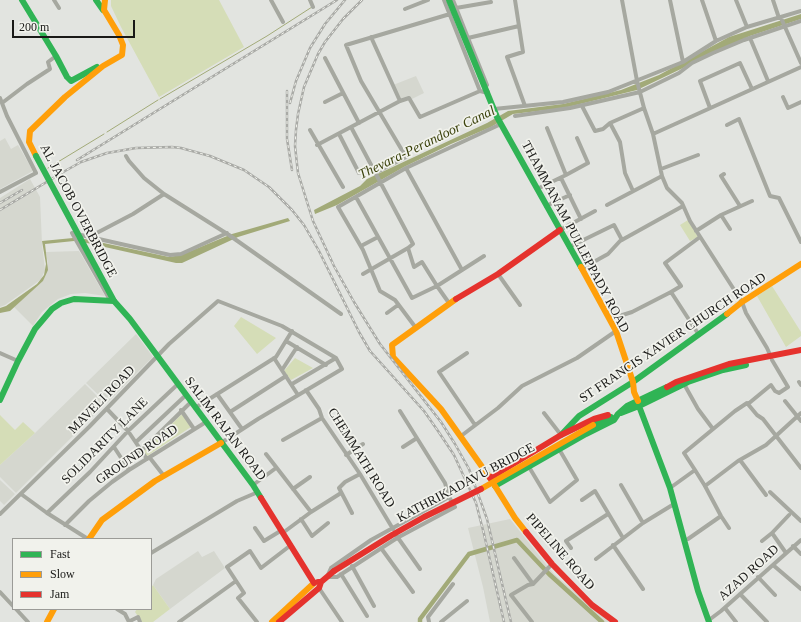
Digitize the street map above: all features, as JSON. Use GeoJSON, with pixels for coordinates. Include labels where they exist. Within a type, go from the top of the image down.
{"type":"FeatureCollection","features":[{"type":"Feature","properties":{"kind":"main road"},"geometry":{"type":"LineString","coordinates":[[22,0],[67,77],[71,81],[122,55],[123,45],[119,35],[96,0]]}},
{"type":"Feature","properties":{"kind":"main road"},"geometry":{"type":"LineString","coordinates":[[104,10],[105,0]]}},
{"type":"Feature","properties":{"kind":"main road","name":"THAMMANAM PULLEPPADY ROAD"},"geometry":{"type":"LineString","coordinates":[[449,0],[499,121],[616,331],[640,403],[645,413],[645,421],[670,488],[698,591],[709,621]]}},
{"type":"Feature","properties":{"kind":"main road","name":"AL JACOB OVERBRIDGE"},"geometry":{"type":"LineString","coordinates":[[103,66],[65,97],[38,122],[30,131],[29,142],[112,300]]}},
{"type":"Feature","properties":{"kind":"main road"},"geometry":{"type":"LineString","coordinates":[[416,328],[449,303],[498,274],[560,230]]}},
{"type":"Feature","properties":{"kind":"main road","name":"ST FRANCIS XAVIER CHURCH ROAD"},"geometry":{"type":"LineString","coordinates":[[561,435],[578,416],[634,384],[742,302],[801,264]]}},
{"type":"Feature","properties":{"kind":"main road"},"geometry":{"type":"LineString","coordinates":[[0,400],[34,330],[44,317],[56,306],[61,303],[74,300],[112,300]]}},
{"type":"Feature","properties":{"kind":"main road","name":"SALIM RAJAN ROAD"},"geometry":{"type":"LineString","coordinates":[[112,300],[130,320],[158,356],[253,485],[292,545],[309,576],[318,584]]}},
{"type":"Feature","properties":{"kind":"main road","name":"PIPELINE ROAD"},"geometry":{"type":"LineString","coordinates":[[416,328],[392,345],[393,357],[441,409],[490,478],[515,518],[551,566],[592,605],[615,622]]}},
{"type":"Feature","properties":{"kind":"main road"},"geometry":{"type":"LineString","coordinates":[[490,478],[561,435],[594,419],[611,414],[618,414],[684,384],[723,370],[801,350]]}},
{"type":"Feature","properties":{"kind":"main road"},"geometry":{"type":"LineString","coordinates":[[640,403],[676,382],[715,368],[729,364],[801,354]]}},
{"type":"Feature","properties":{"kind":"main road"},"geometry":{"type":"LineString","coordinates":[[495,486],[557,450],[614,420],[618,414]]}},
{"type":"Feature","properties":{"kind":"main road","name":"KATHRIKADAVU BRIDGE"},"geometry":{"type":"LineString","coordinates":[[318,584],[392,535],[424,517],[485,487],[593,425],[618,414]]}},
{"type":"Feature","properties":{"kind":"main road"},"geometry":{"type":"LineString","coordinates":[[551,442],[557,450]]}},
{"type":"Feature","properties":{"kind":"main road"},"geometry":{"type":"LineString","coordinates":[[89,538],[102,520],[164,476],[221,443]]}},
{"type":"Feature","properties":{"kind":"main road"},"geometry":{"type":"LineString","coordinates":[[309,576],[318,578],[327,577]]}},
{"type":"Feature","properties":{"kind":"main road"},"geometry":{"type":"LineString","coordinates":[[272,622],[318,584]]}},
{"type":"Feature","properties":{"kind":"main road"},"geometry":{"type":"LineString","coordinates":[[279,622],[318,584]]}},
{"type":"Feature","properties":{"kind":"main road"},"geometry":{"type":"LineString","coordinates":[[47,622],[53,610]]}},
{"type":"Feature","properties":{"kind":"street"},"geometry":{"type":"LineString","coordinates":[[54,0],[59,8]]}},
{"type":"Feature","properties":{"kind":"street"},"geometry":{"type":"LineString","coordinates":[[271,0],[283,22]]}},
{"type":"Feature","properties":{"kind":"street"},"geometry":{"type":"LineString","coordinates":[[310,0],[313,7]]}},
{"type":"Feature","properties":{"kind":"street"},"geometry":{"type":"LineString","coordinates":[[405,9],[428,0]]}},
{"type":"Feature","properties":{"kind":"street"},"geometry":{"type":"LineString","coordinates":[[444,0],[480,91]]}},
{"type":"Feature","properties":{"kind":"street"},"geometry":{"type":"LineString","coordinates":[[317,145],[400,101],[409,98],[420,117],[480,91],[488,93],[484,78],[454,0]]}},
{"type":"Feature","properties":{"kind":"street"},"geometry":{"type":"LineString","coordinates":[[515,0],[523,52],[507,57],[525,106]]}},
{"type":"Feature","properties":{"kind":"street"},"geometry":{"type":"LineString","coordinates":[[622,0],[639,91],[653,134],[662,169],[662,176],[667,188],[683,206],[700,238],[742,302],[746,313],[788,387],[779,393],[775,392],[771,385],[748,404],[747,403],[735,411],[684,453],[706,486],[721,516],[729,528]]}},
{"type":"Feature","properties":{"kind":"street"},"geometry":{"type":"LineString","coordinates":[[670,0],[683,62]]}},
{"type":"Feature","properties":{"kind":"street"},"geometry":{"type":"LineString","coordinates":[[702,0],[716,41]]}},
{"type":"Feature","properties":{"kind":"street"},"geometry":{"type":"LineString","coordinates":[[736,0],[747,27]]}},
{"type":"Feature","properties":{"kind":"street"},"geometry":{"type":"LineString","coordinates":[[773,0],[801,63]]}},
{"type":"Feature","properties":{"kind":"street"},"geometry":{"type":"LineString","coordinates":[[456,8],[491,2]]}},
{"type":"Feature","properties":{"kind":"street"},"geometry":{"type":"LineString","coordinates":[[494,109],[563,102],[608,92],[637,82],[683,62],[716,41],[747,27],[781,19],[801,11]]}},
{"type":"Feature","properties":{"kind":"street"},"geometry":{"type":"LineString","coordinates":[[376,174],[406,157],[361,81],[346,45],[450,14]]}},
{"type":"Feature","properties":{"kind":"street"},"geometry":{"type":"LineString","coordinates":[[515,116],[582,106],[639,91],[679,73],[692,63],[712,53],[750,38],[801,21]]}},
{"type":"Feature","properties":{"kind":"street"},"geometry":{"type":"LineString","coordinates":[[468,38],[519,26]]}},
{"type":"Feature","properties":{"kind":"street"},"geometry":{"type":"LineString","coordinates":[[371,37],[400,101]]}},
{"type":"Feature","properties":{"kind":"street"},"geometry":{"type":"LineString","coordinates":[[750,38],[768,81]]}},
{"type":"Feature","properties":{"kind":"street"},"geometry":{"type":"LineString","coordinates":[[2,103],[50,69],[48,62],[56,56]]}},
{"type":"Feature","properties":{"kind":"street"},"geometry":{"type":"LineString","coordinates":[[325,58],[359,124]]}},
{"type":"Feature","properties":{"kind":"street"},"geometry":{"type":"LineString","coordinates":[[710,108],[700,81],[740,63],[752,89]]}},
{"type":"Feature","properties":{"kind":"street"},"geometry":{"type":"LineString","coordinates":[[653,134],[801,67]]}},
{"type":"Feature","properties":{"kind":"street"},"geometry":{"type":"LineString","coordinates":[[324,102],[343,93]]}},
{"type":"Feature","properties":{"kind":"street"},"geometry":{"type":"LineString","coordinates":[[783,97],[788,108],[801,102]]}},
{"type":"Feature","properties":{"kind":"street"},"geometry":{"type":"LineString","coordinates":[[0,98],[7,116],[36,173],[0,192]]}},
{"type":"Feature","properties":{"kind":"street"},"geometry":{"type":"LineString","coordinates":[[582,106],[595,131],[644,108]]}},
{"type":"Feature","properties":{"kind":"street"},"geometry":{"type":"LineString","coordinates":[[727,125],[739,120],[770,196],[779,198],[801,242]]}},
{"type":"Feature","properties":{"kind":"street"},"geometry":{"type":"LineString","coordinates":[[416,328],[395,300],[380,291],[361,246],[338,207],[406,168],[499,121]]}},
{"type":"Feature","properties":{"kind":"street"},"geometry":{"type":"LineString","coordinates":[[610,123],[620,142],[625,173],[633,191]]}},
{"type":"Feature","properties":{"kind":"street"},"geometry":{"type":"LineString","coordinates":[[351,127],[413,244],[392,258],[363,274]]}},
{"type":"Feature","properties":{"kind":"street"},"geometry":{"type":"LineString","coordinates":[[546,128],[566,175]]}},
{"type":"Feature","properties":{"kind":"street"},"geometry":{"type":"LineString","coordinates":[[310,130],[317,145],[343,187]]}},
{"type":"Feature","properties":{"kind":"street"},"geometry":{"type":"LineString","coordinates":[[339,134],[360,173]]}},
{"type":"Feature","properties":{"kind":"street"},"geometry":{"type":"LineString","coordinates":[[537,189],[588,164],[577,138]]}},
{"type":"Feature","properties":{"kind":"street"},"geometry":{"type":"LineString","coordinates":[[662,169],[698,154]]}},
{"type":"Feature","properties":{"kind":"street"},"geometry":{"type":"LineString","coordinates":[[126,156],[144,178],[164,194],[237,240],[341,314]]}},
{"type":"Feature","properties":{"kind":"street"},"geometry":{"type":"LineString","coordinates":[[406,168],[462,270]]}},
{"type":"Feature","properties":{"kind":"street"},"geometry":{"type":"LineString","coordinates":[[724,174],[721,176],[740,206]]}},
{"type":"Feature","properties":{"kind":"street"},"geometry":{"type":"LineString","coordinates":[[607,205],[662,176]]}},
{"type":"Feature","properties":{"kind":"street"},"geometry":{"type":"LineString","coordinates":[[561,178],[581,219]]}},
{"type":"Feature","properties":{"kind":"street"},"geometry":{"type":"LineString","coordinates":[[89,237],[133,214],[164,194]]}},
{"type":"Feature","properties":{"kind":"street"},"geometry":{"type":"LineString","coordinates":[[546,206],[570,195]]}},
{"type":"Feature","properties":{"kind":"street"},"geometry":{"type":"LineString","coordinates":[[356,197],[378,237],[392,258],[412,298],[438,286],[484,256]]}},
{"type":"Feature","properties":{"kind":"street"},"geometry":{"type":"LineString","coordinates":[[696,231],[721,214],[752,201]]}},
{"type":"Feature","properties":{"kind":"street"},"geometry":{"type":"LineString","coordinates":[[581,269],[608,254],[622,240],[683,206]]}},
{"type":"Feature","properties":{"kind":"street"},"geometry":{"type":"LineString","coordinates":[[560,230],[595,211]]}},
{"type":"Feature","properties":{"kind":"street"},"geometry":{"type":"LineString","coordinates":[[721,214],[730,229]]}},
{"type":"Feature","properties":{"kind":"street"},"geometry":{"type":"LineString","coordinates":[[569,247],[614,225],[622,240]]}},
{"type":"Feature","properties":{"kind":"street"},"geometry":{"type":"LineString","coordinates":[[112,300],[72,233],[170,255],[181,254],[228,234]]}},
{"type":"Feature","properties":{"kind":"street"},"geometry":{"type":"LineString","coordinates":[[361,246],[378,237]]}},
{"type":"Feature","properties":{"kind":"street"},"geometry":{"type":"LineString","coordinates":[[610,319],[632,312],[681,286],[665,263],[700,238]]}},
{"type":"Feature","properties":{"kind":"street"},"geometry":{"type":"LineString","coordinates":[[408,248],[414,267],[422,262],[449,303]]}},
{"type":"Feature","properties":{"kind":"street"},"geometry":{"type":"LineString","coordinates":[[498,274],[520,305]]}},
{"type":"Feature","properties":{"kind":"street"},"geometry":{"type":"LineString","coordinates":[[671,292],[699,335]]}},
{"type":"Feature","properties":{"kind":"street","name":"MAVELI ROAD"},"geometry":{"type":"LineString","coordinates":[[1,510],[21,494],[158,356],[218,301],[292,331]]}},
{"type":"Feature","properties":{"kind":"street"},"geometry":{"type":"LineString","coordinates":[[387,313],[398,305]]}},
{"type":"Feature","properties":{"kind":"street"},"geometry":{"type":"LineString","coordinates":[[195,408],[274,358],[292,331],[336,358],[342,369],[221,443]]}},
{"type":"Feature","properties":{"kind":"street"},"geometry":{"type":"LineString","coordinates":[[461,436],[498,408],[522,386],[577,358],[616,331]]}},
{"type":"Feature","properties":{"kind":"street"},"geometry":{"type":"LineString","coordinates":[[286,341],[326,365]]}},
{"type":"Feature","properties":{"kind":"street"},"geometry":{"type":"LineString","coordinates":[[282,370],[297,347]]}},
{"type":"Feature","properties":{"kind":"street"},"geometry":{"type":"LineString","coordinates":[[0,353],[18,361]]}},
{"type":"Feature","properties":{"kind":"street"},"geometry":{"type":"LineString","coordinates":[[467,353],[439,372],[475,425]]}},
{"type":"Feature","properties":{"kind":"street"},"geometry":{"type":"LineString","coordinates":[[274,358],[298,395]]}},
{"type":"Feature","properties":{"kind":"street"},"geometry":{"type":"LineString","coordinates":[[292,384],[336,358]]}},
{"type":"Feature","properties":{"kind":"street"},"geometry":{"type":"LineString","coordinates":[[230,412],[286,376]]}},
{"type":"Feature","properties":{"kind":"street","name":"SOLIDARITY LANE"},"geometry":{"type":"LineString","coordinates":[[47,513],[114,447],[128,431],[178,384]]}},
{"type":"Feature","properties":{"kind":"street"},"geometry":{"type":"LineString","coordinates":[[684,384],[698,409],[713,429]]}},
{"type":"Feature","properties":{"kind":"street","name":"CHEMMATH ROAD"},"geometry":{"type":"LineString","coordinates":[[306,390],[319,409],[322,418],[360,474],[397,538],[420,569]]}},
{"type":"Feature","properties":{"kind":"street"},"geometry":{"type":"LineString","coordinates":[[217,394],[242,429]]}},
{"type":"Feature","properties":{"kind":"street"},"geometry":{"type":"LineString","coordinates":[[136,442],[186,395]]}},
{"type":"Feature","properties":{"kind":"street"},"geometry":{"type":"LineString","coordinates":[[785,401],[799,415],[801,421]]}},
{"type":"Feature","properties":{"kind":"street"},"geometry":{"type":"LineString","coordinates":[[124,462],[141,451],[181,410],[191,402]]}},
{"type":"Feature","properties":{"kind":"street"},"geometry":{"type":"LineString","coordinates":[[748,404],[757,415],[763,419],[801,468]]}},
{"type":"Feature","properties":{"kind":"street"},"geometry":{"type":"LineString","coordinates":[[107,409],[128,431],[141,451],[164,476]]}},
{"type":"Feature","properties":{"kind":"street"},"geometry":{"type":"LineString","coordinates":[[181,410],[194,429]]}},
{"type":"Feature","properties":{"kind":"street"},"geometry":{"type":"LineString","coordinates":[[400,411],[446,483],[449,497],[455,507],[397,538],[337,577],[327,577],[331,568],[371,540],[449,497]]}},
{"type":"Feature","properties":{"kind":"street"},"geometry":{"type":"LineString","coordinates":[[544,413],[561,435]]}},
{"type":"Feature","properties":{"kind":"street"},"geometry":{"type":"LineString","coordinates":[[706,486],[740,460],[766,445],[799,415]]}},
{"type":"Feature","properties":{"kind":"street"},"geometry":{"type":"LineString","coordinates":[[283,440],[322,418]]}},
{"type":"Feature","properties":{"kind":"street","name":"GROUND ROAD"},"geometry":{"type":"LineString","coordinates":[[65,525],[88,500],[128,470],[206,422]]}},
{"type":"Feature","properties":{"kind":"street"},"geometry":{"type":"LineString","coordinates":[[403,447],[417,438]]}},
{"type":"Feature","properties":{"kind":"street"},"geometry":{"type":"LineString","coordinates":[[346,454],[363,444]]}},
{"type":"Feature","properties":{"kind":"street"},"geometry":{"type":"LineString","coordinates":[[114,447],[128,470]]}},
{"type":"Feature","properties":{"kind":"street"},"geometry":{"type":"LineString","coordinates":[[529,467],[550,502],[576,480],[557,450]]}},
{"type":"Feature","properties":{"kind":"street"},"geometry":{"type":"LineString","coordinates":[[266,454],[311,512]]}},
{"type":"Feature","properties":{"kind":"street"},"geometry":{"type":"LineString","coordinates":[[740,460],[768,494],[801,521]]}},
{"type":"Feature","properties":{"kind":"street"},"geometry":{"type":"LineString","coordinates":[[253,485],[276,468]]}},
{"type":"Feature","properties":{"kind":"street"},"geometry":{"type":"LineString","coordinates":[[670,488],[695,470]]}},
{"type":"Feature","properties":{"kind":"street"},"geometry":{"type":"LineString","coordinates":[[352,512],[339,488],[341,485],[360,474]]}},
{"type":"Feature","properties":{"kind":"street"},"geometry":{"type":"LineString","coordinates":[[293,489],[310,476]]}},
{"type":"Feature","properties":{"kind":"street"},"geometry":{"type":"LineString","coordinates":[[620,485],[643,523]]}},
{"type":"Feature","properties":{"kind":"street"},"geometry":{"type":"LineString","coordinates":[[582,500],[595,491],[623,538]]}},
{"type":"Feature","properties":{"kind":"street"},"geometry":{"type":"LineString","coordinates":[[152,552],[237,501],[258,492]]}},
{"type":"Feature","properties":{"kind":"street"},"geometry":{"type":"LineString","coordinates":[[255,528],[264,541],[283,531],[341,493]]}},
{"type":"Feature","properties":{"kind":"street"},"geometry":{"type":"LineString","coordinates":[[21,494],[47,513],[86,538]]}},
{"type":"Feature","properties":{"kind":"street"},"geometry":{"type":"LineString","coordinates":[[596,559],[643,523],[674,504]]}},
{"type":"Feature","properties":{"kind":"street"},"geometry":{"type":"LineString","coordinates":[[571,548],[566,541],[608,514]]}},
{"type":"Feature","properties":{"kind":"street"},"geometry":{"type":"LineString","coordinates":[[762,541],[789,515]]}},
{"type":"Feature","properties":{"kind":"street"},"geometry":{"type":"LineString","coordinates":[[688,539],[721,516]]}},
{"type":"Feature","properties":{"kind":"street"},"geometry":{"type":"LineString","coordinates":[[301,519],[312,536],[328,523]]}},
{"type":"Feature","properties":{"kind":"street"},"geometry":{"type":"LineString","coordinates":[[772,533],[786,553]]}},
{"type":"Feature","properties":{"kind":"street","name":"AZAD ROAD"},"geometry":{"type":"LineString","coordinates":[[709,621],[801,540]]}},
{"type":"Feature","properties":{"kind":"street"},"geometry":{"type":"LineString","coordinates":[[257,622],[238,598],[244,593],[227,568],[250,551],[261,568],[292,545]]}},
{"type":"Feature","properties":{"kind":"street"},"geometry":{"type":"LineString","coordinates":[[613,545],[642,589]]}},
{"type":"Feature","properties":{"kind":"street"},"geometry":{"type":"LineString","coordinates":[[793,546],[801,554]]}},
{"type":"Feature","properties":{"kind":"street"},"geometry":{"type":"LineString","coordinates":[[381,548],[412,592]]}},
{"type":"Feature","properties":{"kind":"street"},"geometry":{"type":"LineString","coordinates":[[514,558],[533,584]]}},
{"type":"Feature","properties":{"kind":"street"},"geometry":{"type":"LineString","coordinates":[[773,565],[801,589]]}},
{"type":"Feature","properties":{"kind":"street"},"geometry":{"type":"LineString","coordinates":[[352,566],[374,606]]}},
{"type":"Feature","properties":{"kind":"street"},"geometry":{"type":"LineString","coordinates":[[532,622],[511,595],[528,585],[533,584],[551,566]]}},
{"type":"Feature","properties":{"kind":"street"},"geometry":{"type":"LineString","coordinates":[[341,574],[367,616]]}},
{"type":"Feature","properties":{"kind":"street"},"geometry":{"type":"LineString","coordinates":[[758,577],[775,595]]}},
{"type":"Feature","properties":{"kind":"street"},"geometry":{"type":"LineString","coordinates":[[179,622],[236,581]]}},
{"type":"Feature","properties":{"kind":"street"},"geometry":{"type":"LineString","coordinates":[[318,584],[342,622]]}},
{"type":"Feature","properties":{"kind":"street"},"geometry":{"type":"LineString","coordinates":[[428,622],[428,617],[453,584]]}},
{"type":"Feature","properties":{"kind":"street"},"geometry":{"type":"LineString","coordinates":[[0,592],[12,605]]}},
{"type":"Feature","properties":{"kind":"street"},"geometry":{"type":"LineString","coordinates":[[740,594],[767,622]]}},
{"type":"Feature","properties":{"kind":"street"},"geometry":{"type":"LineString","coordinates":[[441,622],[467,601]]}},
{"type":"Feature","properties":{"kind":"street"},"geometry":{"type":"LineString","coordinates":[[725,608],[736,622]]}},
{"type":"Feature","properties":{"kind":"street"},"geometry":{"type":"LineString","coordinates":[[17,610],[28,622]]}},
{"type":"Feature","properties":{"kind":"street"},"geometry":{"type":"LineString","coordinates":[[119,610],[125,614],[129,622],[138,617],[140,622]]}},
{"type":"Feature","properties":{"kind":"shaded area"},"geometry":{"type":"Polygon","coordinates":[[[111,0],[219,0],[244,47],[159,97],[121,27],[111,6],[111,0]]]}},
{"type":"Feature","properties":{"kind":"shaded area","name":"Thevara-Perandoor Canal"},"geometry":{"type":"Polygon","coordinates":[[[801,14],[801,19],[750,36],[637,90],[564,108],[513,114],[491,127],[451,144],[404,167],[337,205],[315,214],[314,210],[360,186],[367,179],[487,123],[508,111],[563,104],[621,90],[659,75],[729,37],[801,14]]]}},
{"type":"Feature","properties":{"kind":"shaded area"},"geometry":{"type":"Polygon","coordinates":[[[416,76],[424,93],[410,100],[400,99],[393,85],[416,76]]]}},
{"type":"Feature","properties":{"kind":"shaded area"},"geometry":{"type":"Polygon","coordinates":[[[5,138],[11,149],[18,145],[33,171],[0,189],[0,141],[5,138]]]}},
{"type":"Feature","properties":{"kind":"shaded area"},"geometry":{"type":"Polygon","coordinates":[[[30,179],[40,197],[42,244],[45,270],[41,279],[0,307],[0,198],[30,179]]]}},
{"type":"Feature","properties":{"kind":"shaded area"},"geometry":{"type":"Polygon","coordinates":[[[288,218],[290,221],[238,237],[182,263],[74,241],[45,244],[48,270],[43,281],[10,311],[0,313],[0,308],[6,306],[37,284],[44,275],[46,264],[42,241],[73,238],[85,239],[169,257],[181,255],[232,234],[288,218]]]}},
{"type":"Feature","properties":{"kind":"shaded area"},"geometry":{"type":"Polygon","coordinates":[[[688,220],[698,237],[690,241],[680,225],[688,220]]]}},
{"type":"Feature","properties":{"kind":"shaded area"},"geometry":{"type":"Polygon","coordinates":[[[79,251],[105,296],[85,293],[71,294],[58,299],[42,312],[33,326],[14,307],[43,281],[48,264],[46,252],[79,251]]]}},
{"type":"Feature","properties":{"kind":"shaded area"},"geometry":{"type":"Polygon","coordinates":[[[772,286],[801,332],[801,336],[786,347],[757,296],[772,286]]]}},
{"type":"Feature","properties":{"kind":"shaded area"},"geometry":{"type":"Polygon","coordinates":[[[241,317],[276,338],[257,354],[234,326],[241,317]]]}},
{"type":"Feature","properties":{"kind":"shaded area"},"geometry":{"type":"Polygon","coordinates":[[[136,334],[153,357],[107,403],[86,383],[136,334]]]}},
{"type":"Feature","properties":{"kind":"shaded area"},"geometry":{"type":"Polygon","coordinates":[[[295,358],[313,368],[291,380],[284,371],[295,358]]]}},
{"type":"Feature","properties":{"kind":"shaded area"},"geometry":{"type":"Polygon","coordinates":[[[85,384],[105,404],[16,493],[0,477],[0,465],[85,384]]]}},
{"type":"Feature","properties":{"kind":"shaded area"},"geometry":{"type":"Polygon","coordinates":[[[182,414],[191,427],[147,456],[144,451],[182,414]]]}},
{"type":"Feature","properties":{"kind":"shaded area"},"geometry":{"type":"Polygon","coordinates":[[[0,415],[15,430],[23,422],[35,433],[0,465],[0,415]]]}},
{"type":"Feature","properties":{"kind":"shaded area"},"geometry":{"type":"Polygon","coordinates":[[[0,480],[15,494],[4,505],[0,501],[0,480]]]}},
{"type":"Feature","properties":{"kind":"shaded area"},"geometry":{"type":"Polygon","coordinates":[[[510,519],[554,574],[610,622],[490,622],[468,528],[510,519]]]}},
{"type":"Feature","properties":{"kind":"shaded area"},"geometry":{"type":"Polygon","coordinates":[[[198,551],[202,557],[214,551],[225,568],[170,609],[153,585],[156,579],[198,551]]]}},
{"type":"Feature","properties":{"kind":"shaded area"},"geometry":{"type":"Polygon","coordinates":[[[153,585],[170,609],[153,622],[142,622],[135,612],[136,610],[152,610],[153,585]]]}},
{"type":"Feature","properties":{"kind":"waterway"},"geometry":{"type":"LineString","coordinates":[[160,99],[267,36],[312,7]]}},
{"type":"Feature","properties":{"kind":"waterway"},"geometry":{"type":"LineString","coordinates":[[107,132],[158,100]]}},
{"type":"Feature","properties":{"kind":"waterway"},"geometry":{"type":"LineString","coordinates":[[48,168],[104,134]]}},
{"type":"Feature","properties":{"kind":"waterway"},"geometry":{"type":"LineString","coordinates":[[420,622],[420,619],[469,554],[517,540],[549,574],[602,622]]}},
{"type":"Feature","properties":{"kind":"railway"},"geometry":{"type":"LineString","coordinates":[[77,160],[337,0]]}},
{"type":"Feature","properties":{"kind":"railway"},"geometry":{"type":"LineString","coordinates":[[290,103],[296,81],[310,48],[325,24],[345,0]]}},
{"type":"Feature","properties":{"kind":"railway"},"geometry":{"type":"LineString","coordinates":[[362,0],[343,19],[325,42],[318,54],[304,87],[296,130],[295,146],[298,173],[313,221],[334,266],[354,302],[380,344],[441,422],[469,469],[487,519],[511,622]]}},
{"type":"Feature","properties":{"kind":"railway"},"geometry":{"type":"LineString","coordinates":[[287,91],[287,139],[292,170]]}},
{"type":"Feature","properties":{"kind":"railway"},"geometry":{"type":"LineString","coordinates":[[0,210],[81,162],[107,153],[136,148],[172,147],[210,156],[244,170],[269,187],[292,210],[304,225],[319,251],[370,351],[424,411],[454,455],[476,503],[504,622]]}},
{"type":"Feature","properties":{"kind":"railway"},"geometry":{"type":"LineString","coordinates":[[0,203],[22,190]]}},
{"type":"Feature","properties":{"kind":"traffic: fast"},"geometry":{"type":"LineString","coordinates":[[22,0],[67,77],[71,81],[97,67]]}},
{"type":"Feature","properties":{"kind":"traffic: fast"},"geometry":{"type":"LineString","coordinates":[[96,0],[103,10]]}},
{"type":"Feature","properties":{"kind":"traffic: fast"},"geometry":{"type":"LineString","coordinates":[[449,0],[497,117],[581,267]]}},
{"type":"Feature","properties":{"kind":"traffic: fast"},"geometry":{"type":"LineString","coordinates":[[36,156],[114,301]]}},
{"type":"Feature","properties":{"kind":"traffic: fast"},"geometry":{"type":"LineString","coordinates":[[0,400],[35,329],[52,309],[61,303],[74,299],[114,301],[130,319],[253,485],[261,498]]}},
{"type":"Feature","properties":{"kind":"traffic: fast"},"geometry":{"type":"LineString","coordinates":[[561,435],[579,416],[633,382],[727,314]]}},
{"type":"Feature","properties":{"kind":"traffic: fast"},"geometry":{"type":"LineString","coordinates":[[621,413],[639,406],[688,382],[723,370],[746,365]]}},
{"type":"Feature","properties":{"kind":"traffic: fast"},"geometry":{"type":"LineString","coordinates":[[495,486],[586,434],[614,420],[627,406],[667,387]]}},
{"type":"Feature","properties":{"kind":"traffic: fast"},"geometry":{"type":"LineString","coordinates":[[639,406],[670,488],[698,591],[709,622]]}},
{"type":"Feature","properties":{"kind":"traffic: fast"},"geometry":{"type":"LineString","coordinates":[[593,425],[611,417]]}},
{"type":"Feature","properties":{"kind":"traffic: slow"},"geometry":{"type":"LineString","coordinates":[[36,156],[29,142],[30,131],[65,97],[103,66],[122,55],[123,45],[119,35],[104,10],[105,0]]}},
{"type":"Feature","properties":{"kind":"traffic: slow"},"geometry":{"type":"LineString","coordinates":[[727,314],[742,302],[801,264]]}},
{"type":"Feature","properties":{"kind":"traffic: slow"},"geometry":{"type":"LineString","coordinates":[[581,267],[616,331],[638,401]]}},
{"type":"Feature","properties":{"kind":"traffic: slow"},"geometry":{"type":"LineString","coordinates":[[456,299],[392,345],[393,357],[441,409],[526,532]]}},
{"type":"Feature","properties":{"kind":"traffic: slow"},"geometry":{"type":"LineString","coordinates":[[481,489],[593,425]]}},
{"type":"Feature","properties":{"kind":"traffic: slow"},"geometry":{"type":"LineString","coordinates":[[90,538],[102,520],[155,481],[221,443]]}},
{"type":"Feature","properties":{"kind":"traffic: slow"},"geometry":{"type":"LineString","coordinates":[[272,622],[314,583]]}},
{"type":"Feature","properties":{"kind":"traffic: slow"},"geometry":{"type":"LineString","coordinates":[[47,622],[53,610]]}},
{"type":"Feature","properties":{"kind":"traffic: jam"},"geometry":{"type":"LineString","coordinates":[[456,299],[498,274],[560,230]]}},
{"type":"Feature","properties":{"kind":"traffic: jam"},"geometry":{"type":"LineString","coordinates":[[667,387],[676,382],[729,364],[801,350]]}},
{"type":"Feature","properties":{"kind":"traffic: jam"},"geometry":{"type":"LineString","coordinates":[[490,478],[561,435],[594,419],[608,415]]}},
{"type":"Feature","properties":{"kind":"traffic: jam"},"geometry":{"type":"LineString","coordinates":[[334,571],[424,517],[481,489]]}},
{"type":"Feature","properties":{"kind":"traffic: jam"},"geometry":{"type":"LineString","coordinates":[[261,498],[314,583]]}},
{"type":"Feature","properties":{"kind":"traffic: jam"},"geometry":{"type":"LineString","coordinates":[[526,532],[552,564],[592,605],[615,622]]}},
{"type":"Feature","properties":{"kind":"traffic: jam"},"geometry":{"type":"LineString","coordinates":[[318,582],[321,582],[334,571]]}},
{"type":"Feature","properties":{"kind":"traffic: jam"},"geometry":{"type":"LineString","coordinates":[[279,622],[319,588],[321,582]]}}]}
